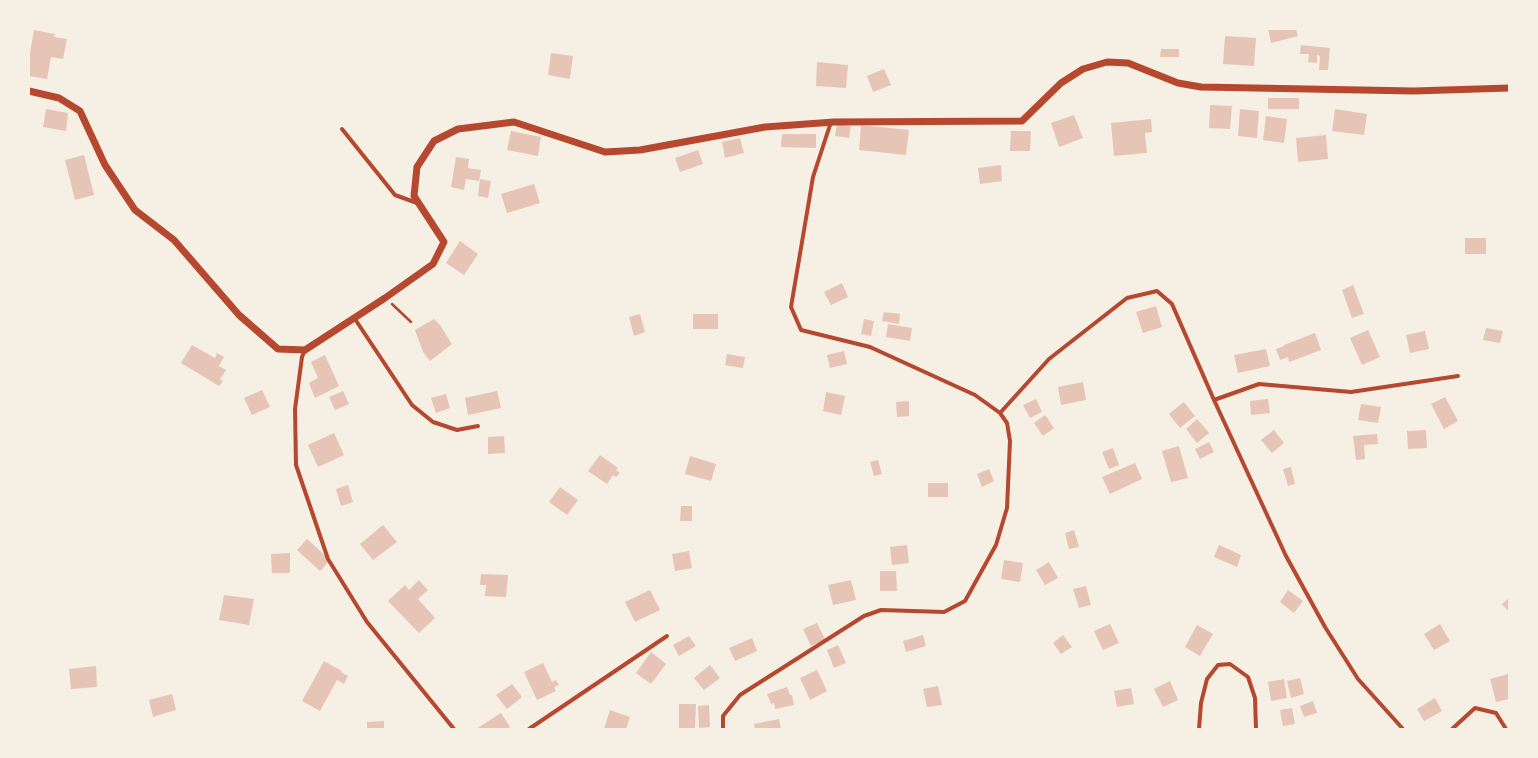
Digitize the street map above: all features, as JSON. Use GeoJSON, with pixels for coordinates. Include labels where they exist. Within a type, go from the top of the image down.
{"type":"FeatureCollection","features":[{"type":"Feature","properties":{"kind":"street"},"geometry":{"type":"LineString","coordinates":[[454,729],[367,622],[328,559],[296,465],[295,409],[302,357],[305,350],[355,319],[432,264],[444,242],[414,196],[417,167],[434,141],[458,129],[514,122],[605,152],[640,150],[765,127],[834,122],[1022,121],[1061,83],[1083,69],[1107,62],[1128,63],[1178,83],[1201,87],[1414,91],[1509,88]]}},
{"type":"Feature","properties":{"kind":"street"},"geometry":{"type":"LineString","coordinates":[[29,91],[59,98],[80,111],[105,165],[135,210],[174,240],[239,316],[278,348],[305,350]]}},
{"type":"Feature","properties":{"kind":"street"},"geometry":{"type":"LineString","coordinates":[[723,729],[723,716],[740,695],[864,616],[880,610],[944,612],[965,601],[996,545],[1007,508],[1010,442],[1007,423],[1000,413],[975,395],[870,347],[801,330],[790,307],[813,177],[830,125],[834,122]]}},
{"type":"Feature","properties":{"kind":"street"},"geometry":{"type":"LineString","coordinates":[[342,129],[395,195],[419,204]]}},
{"type":"Feature","properties":{"kind":"street"},"geometry":{"type":"LineString","coordinates":[[1000,413],[1049,359],[1127,298],[1157,291],[1172,304],[1214,400],[1286,556],[1325,627],[1358,679],[1403,729]]}},
{"type":"Feature","properties":{"kind":"street"},"geometry":{"type":"LineString","coordinates":[[355,319],[412,405],[432,422],[457,430],[478,426]]}},
{"type":"Feature","properties":{"kind":"street"},"geometry":{"type":"LineString","coordinates":[[1214,400],[1259,384],[1351,392],[1458,376]]}},
{"type":"Feature","properties":{"kind":"street"},"geometry":{"type":"LineString","coordinates":[[529,729],[667,636]]}},
{"type":"Feature","properties":{"kind":"street"},"geometry":{"type":"LineString","coordinates":[[1199,729],[1201,703],[1207,679],[1218,665],[1230,664],[1248,676],[1255,698],[1256,729]]}},
{"type":"Feature","properties":{"kind":"street"},"geometry":{"type":"LineString","coordinates":[[1452,729],[1475,708],[1496,713],[1506,729]]}},
{"type":"Feature","properties":{"kind":"path"},"geometry":{"type":"LineString","coordinates":[[385,298],[411,322]]}},
{"type":"Feature","properties":{"kind":"building"},"geometry":{"type":"Polygon","coordinates":[[[1268,29],[1296,29],[1298,36],[1271,43],[1268,29]]]}},
{"type":"Feature","properties":{"kind":"building"},"geometry":{"type":"Polygon","coordinates":[[[34,30],[55,34],[54,37],[67,39],[63,59],[51,57],[47,79],[29,76],[29,59],[34,30]]]}},
{"type":"Feature","properties":{"kind":"building"},"geometry":{"type":"Polygon","coordinates":[[[1225,36],[1256,38],[1254,66],[1223,64],[1225,36]]]}},
{"type":"Feature","properties":{"kind":"building"},"geometry":{"type":"Polygon","coordinates":[[[1301,45],[1330,48],[1328,70],[1319,70],[1320,56],[1317,55],[1317,63],[1308,62],[1309,54],[1300,54],[1301,45]]]}},
{"type":"Feature","properties":{"kind":"building"},"geometry":{"type":"Polygon","coordinates":[[[1161,49],[1179,49],[1179,57],[1160,57],[1161,49]]]}},
{"type":"Feature","properties":{"kind":"building"},"geometry":{"type":"Polygon","coordinates":[[[551,53],[573,56],[570,79],[548,75],[551,53]]]}},
{"type":"Feature","properties":{"kind":"building"},"geometry":{"type":"Polygon","coordinates":[[[817,62],[848,65],[846,88],[816,86],[817,62]]]}},
{"type":"Feature","properties":{"kind":"building"},"geometry":{"type":"Polygon","coordinates":[[[884,69],[891,85],[873,92],[867,76],[884,69]]]}},
{"type":"Feature","properties":{"kind":"building"},"geometry":{"type":"Polygon","coordinates":[[[1268,98],[1299,98],[1299,109],[1268,109],[1268,98]]]}},
{"type":"Feature","properties":{"kind":"building"},"geometry":{"type":"Polygon","coordinates":[[[1210,105],[1232,106],[1230,129],[1209,128],[1210,105]]]}},
{"type":"Feature","properties":{"kind":"building"},"geometry":{"type":"Polygon","coordinates":[[[46,109],[68,113],[66,131],[43,127],[46,109]]]}},
{"type":"Feature","properties":{"kind":"building"},"geometry":{"type":"Polygon","coordinates":[[[1240,109],[1259,111],[1257,138],[1238,136],[1240,109]]]}},
{"type":"Feature","properties":{"kind":"building"},"geometry":{"type":"Polygon","coordinates":[[[1335,109],[1367,114],[1364,135],[1332,131],[1335,109]]]}},
{"type":"Feature","properties":{"kind":"building"},"geometry":{"type":"Polygon","coordinates":[[[1074,115],[1083,138],[1059,147],[1051,123],[1074,115]]]}},
{"type":"Feature","properties":{"kind":"building"},"geometry":{"type":"Polygon","coordinates":[[[1266,116],[1287,119],[1284,143],[1263,140],[1266,116]]]}},
{"type":"Feature","properties":{"kind":"building"},"geometry":{"type":"Polygon","coordinates":[[[1151,119],[1152,132],[1145,133],[1147,153],[1114,156],[1111,123],[1151,119]]]}},
{"type":"Feature","properties":{"kind":"building"},"geometry":{"type":"Polygon","coordinates":[[[837,124],[851,126],[849,138],[835,136],[837,124]]]}},
{"type":"Feature","properties":{"kind":"building"},"geometry":{"type":"Polygon","coordinates":[[[861,125],[909,130],[906,155],[859,150],[861,125]]]}},
{"type":"Feature","properties":{"kind":"building"},"geometry":{"type":"Polygon","coordinates":[[[511,131],[541,137],[538,156],[507,150],[511,131]]]}},
{"type":"Feature","properties":{"kind":"building"},"geometry":{"type":"Polygon","coordinates":[[[1011,131],[1031,131],[1030,151],[1010,151],[1011,131]]]}},
{"type":"Feature","properties":{"kind":"building"},"geometry":{"type":"Polygon","coordinates":[[[782,134],[816,134],[816,148],[781,147],[782,134]]]}},
{"type":"Feature","properties":{"kind":"building"},"geometry":{"type":"Polygon","coordinates":[[[1326,135],[1328,159],[1298,162],[1296,138],[1326,135]]]}},
{"type":"Feature","properties":{"kind":"building"},"geometry":{"type":"Polygon","coordinates":[[[740,138],[744,153],[725,158],[722,142],[740,138]]]}},
{"type":"Feature","properties":{"kind":"building"},"geometry":{"type":"Polygon","coordinates":[[[698,150],[703,164],[680,172],[675,158],[698,150]]]}},
{"type":"Feature","properties":{"kind":"building"},"geometry":{"type":"Polygon","coordinates":[[[84,155],[94,195],[75,200],[65,160],[84,155]]]}},
{"type":"Feature","properties":{"kind":"building"},"geometry":{"type":"Polygon","coordinates":[[[456,157],[469,159],[468,168],[481,170],[479,181],[466,179],[464,190],[451,187],[456,157]]]}},
{"type":"Feature","properties":{"kind":"building"},"geometry":{"type":"Polygon","coordinates":[[[1001,165],[1002,181],[980,184],[978,168],[1001,165]]]}},
{"type":"Feature","properties":{"kind":"building"},"geometry":{"type":"Polygon","coordinates":[[[480,179],[491,181],[488,198],[478,196],[480,179]]]}},
{"type":"Feature","properties":{"kind":"building"},"geometry":{"type":"Polygon","coordinates":[[[534,184],[540,203],[507,213],[501,194],[534,184]]]}},
{"type":"Feature","properties":{"kind":"building"},"geometry":{"type":"Polygon","coordinates":[[[1465,238],[1486,238],[1486,254],[1465,254],[1465,238]]]}},
{"type":"Feature","properties":{"kind":"building"},"geometry":{"type":"Polygon","coordinates":[[[460,241],[478,254],[464,275],[446,263],[460,241]]]}},
{"type":"Feature","properties":{"kind":"building"},"geometry":{"type":"Polygon","coordinates":[[[842,283],[848,297],[831,305],[824,292],[842,283]]]}},
{"type":"Feature","properties":{"kind":"building"},"geometry":{"type":"Polygon","coordinates":[[[1353,285],[1364,314],[1352,318],[1342,290],[1353,285]]]}},
{"type":"Feature","properties":{"kind":"building"},"geometry":{"type":"Polygon","coordinates":[[[1156,306],[1162,327],[1143,333],[1136,312],[1156,306]]]}},
{"type":"Feature","properties":{"kind":"building"},"geometry":{"type":"Polygon","coordinates":[[[884,312],[900,314],[899,324],[882,321],[884,312]]]}},
{"type":"Feature","properties":{"kind":"building"},"geometry":{"type":"Polygon","coordinates":[[[640,314],[645,332],[634,336],[629,317],[640,314]]]}},
{"type":"Feature","properties":{"kind":"building"},"geometry":{"type":"Polygon","coordinates":[[[693,314],[718,314],[718,329],[693,329],[693,314]]]}},
{"type":"Feature","properties":{"kind":"building"},"geometry":{"type":"Polygon","coordinates":[[[434,319],[440,325],[452,344],[430,361],[423,352],[415,330],[434,319]]]}},
{"type":"Feature","properties":{"kind":"building"},"geometry":{"type":"Polygon","coordinates":[[[864,319],[874,321],[871,336],[861,334],[864,319]]]}},
{"type":"Feature","properties":{"kind":"building"},"geometry":{"type":"Polygon","coordinates":[[[888,324],[912,328],[910,341],[886,337],[888,324]]]}},
{"type":"Feature","properties":{"kind":"building"},"geometry":{"type":"Polygon","coordinates":[[[1486,328],[1503,331],[1500,343],[1483,340],[1486,328]]]}},
{"type":"Feature","properties":{"kind":"building"},"geometry":{"type":"Polygon","coordinates":[[[1368,330],[1380,357],[1362,365],[1350,338],[1368,330]]]}},
{"type":"Feature","properties":{"kind":"building"},"geometry":{"type":"Polygon","coordinates":[[[1425,331],[1429,349],[1410,353],[1406,335],[1425,331]]]}},
{"type":"Feature","properties":{"kind":"building"},"geometry":{"type":"Polygon","coordinates":[[[1315,333],[1321,350],[1289,362],[1288,357],[1280,360],[1276,349],[1315,333]]]}},
{"type":"Feature","properties":{"kind":"building"},"geometry":{"type":"Polygon","coordinates":[[[192,345],[215,358],[217,353],[224,357],[219,366],[226,370],[220,379],[223,381],[219,386],[181,363],[192,345]]]}},
{"type":"Feature","properties":{"kind":"building"},"geometry":{"type":"Polygon","coordinates":[[[1266,349],[1270,366],[1238,373],[1234,355],[1266,349]]]}},
{"type":"Feature","properties":{"kind":"building"},"geometry":{"type":"Polygon","coordinates":[[[844,351],[847,364],[830,368],[827,355],[844,351]]]}},
{"type":"Feature","properties":{"kind":"building"},"geometry":{"type":"Polygon","coordinates":[[[727,354],[745,357],[743,368],[725,365],[727,354]]]}},
{"type":"Feature","properties":{"kind":"building"},"geometry":{"type":"Polygon","coordinates":[[[325,355],[339,386],[315,398],[309,383],[318,378],[311,362],[325,355]]]}},
{"type":"Feature","properties":{"kind":"building"},"geometry":{"type":"Polygon","coordinates":[[[1083,382],[1086,400],[1061,405],[1058,387],[1083,382]]]}},
{"type":"Feature","properties":{"kind":"building"},"geometry":{"type":"Polygon","coordinates":[[[262,390],[270,407],[252,415],[244,398],[262,390]]]}},
{"type":"Feature","properties":{"kind":"building"},"geometry":{"type":"Polygon","coordinates":[[[343,391],[349,404],[335,410],[329,397],[343,391]]]}},
{"type":"Feature","properties":{"kind":"building"},"geometry":{"type":"Polygon","coordinates":[[[497,391],[501,408],[468,415],[465,398],[497,391]]]}},
{"type":"Feature","properties":{"kind":"building"},"geometry":{"type":"Polygon","coordinates":[[[826,392],[845,396],[841,415],[823,411],[826,392]]]}},
{"type":"Feature","properties":{"kind":"building"},"geometry":{"type":"Polygon","coordinates":[[[446,394],[450,408],[436,413],[431,398],[446,394]]]}},
{"type":"Feature","properties":{"kind":"building"},"geometry":{"type":"Polygon","coordinates":[[[1445,397],[1458,421],[1444,429],[1431,404],[1445,397]]]}},
{"type":"Feature","properties":{"kind":"building"},"geometry":{"type":"Polygon","coordinates":[[[1036,399],[1042,412],[1030,418],[1023,405],[1036,399]]]}},
{"type":"Feature","properties":{"kind":"building"},"geometry":{"type":"Polygon","coordinates":[[[1268,399],[1270,413],[1251,415],[1250,401],[1268,399]]]}},
{"type":"Feature","properties":{"kind":"building"},"geometry":{"type":"Polygon","coordinates":[[[909,401],[909,416],[897,417],[896,402],[909,401]]]}},
{"type":"Feature","properties":{"kind":"building"},"geometry":{"type":"Polygon","coordinates":[[[1184,402],[1195,416],[1180,428],[1169,414],[1184,402]]]}},
{"type":"Feature","properties":{"kind":"building"},"geometry":{"type":"Polygon","coordinates":[[[1361,404],[1381,407],[1378,423],[1358,420],[1361,404]]]}},
{"type":"Feature","properties":{"kind":"building"},"geometry":{"type":"Polygon","coordinates":[[[1045,415],[1054,428],[1043,436],[1034,423],[1045,415]]]}},
{"type":"Feature","properties":{"kind":"building"},"geometry":{"type":"Polygon","coordinates":[[[1197,419],[1209,433],[1197,443],[1186,429],[1197,419]]]}},
{"type":"Feature","properties":{"kind":"building"},"geometry":{"type":"Polygon","coordinates":[[[1274,430],[1284,443],[1272,453],[1261,440],[1274,430]]]}},
{"type":"Feature","properties":{"kind":"building"},"geometry":{"type":"Polygon","coordinates":[[[1426,430],[1427,448],[1408,449],[1407,431],[1426,430]]]}},
{"type":"Feature","properties":{"kind":"building"},"geometry":{"type":"Polygon","coordinates":[[[334,433],[344,455],[318,467],[308,445],[334,433]]]}},
{"type":"Feature","properties":{"kind":"building"},"geometry":{"type":"Polygon","coordinates":[[[1377,434],[1378,444],[1364,445],[1365,459],[1356,460],[1353,436],[1377,434]]]}},
{"type":"Feature","properties":{"kind":"building"},"geometry":{"type":"Polygon","coordinates":[[[504,436],[505,453],[488,454],[488,437],[504,436]]]}},
{"type":"Feature","properties":{"kind":"building"},"geometry":{"type":"Polygon","coordinates":[[[1209,442],[1214,452],[1200,459],[1195,449],[1209,442]]]}},
{"type":"Feature","properties":{"kind":"building"},"geometry":{"type":"Polygon","coordinates":[[[1179,446],[1188,478],[1171,482],[1162,451],[1179,446]]]}},
{"type":"Feature","properties":{"kind":"building"},"geometry":{"type":"Polygon","coordinates":[[[1113,448],[1119,465],[1109,469],[1102,452],[1113,448]]]}},
{"type":"Feature","properties":{"kind":"building"},"geometry":{"type":"Polygon","coordinates":[[[600,455],[618,468],[616,470],[620,473],[616,477],[613,475],[607,484],[588,471],[600,455]]]}},
{"type":"Feature","properties":{"kind":"building"},"geometry":{"type":"Polygon","coordinates":[[[690,456],[716,464],[711,481],[685,474],[690,456]]]}},
{"type":"Feature","properties":{"kind":"building"},"geometry":{"type":"Polygon","coordinates":[[[878,460],[882,474],[874,476],[870,462],[878,460]]]}},
{"type":"Feature","properties":{"kind":"building"},"geometry":{"type":"Polygon","coordinates":[[[1135,463],[1142,479],[1110,494],[1102,477],[1135,463]]]}},
{"type":"Feature","properties":{"kind":"building"},"geometry":{"type":"Polygon","coordinates":[[[1291,467],[1295,484],[1288,486],[1283,469],[1291,467]]]}},
{"type":"Feature","properties":{"kind":"building"},"geometry":{"type":"Polygon","coordinates":[[[989,469],[994,481],[982,487],[977,474],[989,469]]]}},
{"type":"Feature","properties":{"kind":"building"},"geometry":{"type":"Polygon","coordinates":[[[928,483],[948,483],[948,497],[928,497],[928,483]]]}},
{"type":"Feature","properties":{"kind":"building"},"geometry":{"type":"Polygon","coordinates":[[[348,485],[353,502],[341,506],[336,489],[348,485]]]}},
{"type":"Feature","properties":{"kind":"building"},"geometry":{"type":"Polygon","coordinates":[[[560,487],[578,500],[567,515],[549,502],[560,487]]]}},
{"type":"Feature","properties":{"kind":"building"},"geometry":{"type":"Polygon","coordinates":[[[681,506],[692,506],[692,521],[680,521],[681,506]]]}},
{"type":"Feature","properties":{"kind":"building"},"geometry":{"type":"Polygon","coordinates":[[[383,525],[397,542],[373,560],[360,544],[383,525]]]}},
{"type":"Feature","properties":{"kind":"building"},"geometry":{"type":"Polygon","coordinates":[[[1074,530],[1079,547],[1069,549],[1065,533],[1074,530]]]}},
{"type":"Feature","properties":{"kind":"building"},"geometry":{"type":"Polygon","coordinates":[[[307,539],[330,560],[320,571],[297,550],[307,539]]]}},
{"type":"Feature","properties":{"kind":"building"},"geometry":{"type":"Polygon","coordinates":[[[907,545],[909,563],[892,565],[890,547],[907,545]]]}},
{"type":"Feature","properties":{"kind":"building"},"geometry":{"type":"Polygon","coordinates":[[[1219,545],[1241,555],[1237,567],[1214,557],[1219,545]]]}},
{"type":"Feature","properties":{"kind":"building"},"geometry":{"type":"Polygon","coordinates":[[[689,551],[692,568],[675,571],[672,554],[689,551]]]}},
{"type":"Feature","properties":{"kind":"building"},"geometry":{"type":"Polygon","coordinates":[[[290,553],[290,573],[272,573],[271,554],[290,553]]]}},
{"type":"Feature","properties":{"kind":"building"},"geometry":{"type":"Polygon","coordinates":[[[1004,560],[1023,563],[1020,582],[1001,579],[1004,560]]]}},
{"type":"Feature","properties":{"kind":"building"},"geometry":{"type":"Polygon","coordinates":[[[1049,562],[1058,578],[1045,585],[1036,570],[1049,562]]]}},
{"type":"Feature","properties":{"kind":"building"},"geometry":{"type":"Polygon","coordinates":[[[880,571],[896,571],[897,591],[880,591],[880,571]]]}},
{"type":"Feature","properties":{"kind":"building"},"geometry":{"type":"Polygon","coordinates":[[[481,574],[508,575],[506,597],[485,596],[486,585],[480,585],[481,574]]]}},
{"type":"Feature","properties":{"kind":"building"},"geometry":{"type":"Polygon","coordinates":[[[419,580],[428,590],[418,599],[435,618],[419,633],[388,601],[405,585],[409,590],[419,580]]]}},
{"type":"Feature","properties":{"kind":"building"},"geometry":{"type":"Polygon","coordinates":[[[851,580],[856,600],[833,605],[828,585],[851,580]]]}},
{"type":"Feature","properties":{"kind":"building"},"geometry":{"type":"Polygon","coordinates":[[[1086,586],[1091,605],[1079,608],[1073,589],[1086,586]]]}},
{"type":"Feature","properties":{"kind":"building"},"geometry":{"type":"Polygon","coordinates":[[[650,590],[660,610],[635,622],[625,602],[650,590]]]}},
{"type":"Feature","properties":{"kind":"building"},"geometry":{"type":"Polygon","coordinates":[[[1288,590],[1303,601],[1294,613],[1280,602],[1288,590]]]}},
{"type":"Feature","properties":{"kind":"building"},"geometry":{"type":"Polygon","coordinates":[[[224,595],[254,599],[249,625],[219,620],[224,595]]]}},
{"type":"Feature","properties":{"kind":"building"},"geometry":{"type":"Polygon","coordinates":[[[1509,598],[1509,612],[1502,604],[1509,598]]]}},
{"type":"Feature","properties":{"kind":"building"},"geometry":{"type":"Polygon","coordinates":[[[817,623],[825,639],[811,646],[803,629],[817,623]]]}},
{"type":"Feature","properties":{"kind":"building"},"geometry":{"type":"Polygon","coordinates":[[[1110,624],[1119,643],[1103,650],[1094,631],[1110,624]]]}},
{"type":"Feature","properties":{"kind":"building"},"geometry":{"type":"Polygon","coordinates":[[[1440,624],[1450,641],[1434,650],[1424,634],[1440,624]]]}},
{"type":"Feature","properties":{"kind":"building"},"geometry":{"type":"Polygon","coordinates":[[[1197,625],[1213,634],[1200,656],[1185,647],[1197,625]]]}},
{"type":"Feature","properties":{"kind":"building"},"geometry":{"type":"Polygon","coordinates":[[[923,635],[926,646],[906,652],[903,641],[923,635]]]}},
{"type":"Feature","properties":{"kind":"building"},"geometry":{"type":"Polygon","coordinates":[[[1063,635],[1072,647],[1061,654],[1053,643],[1063,635]]]}},
{"type":"Feature","properties":{"kind":"building"},"geometry":{"type":"Polygon","coordinates":[[[689,636],[696,646],[679,656],[673,645],[689,636]]]}},
{"type":"Feature","properties":{"kind":"building"},"geometry":{"type":"Polygon","coordinates":[[[752,638],[757,651],[735,661],[729,648],[752,638]]]}},
{"type":"Feature","properties":{"kind":"building"},"geometry":{"type":"Polygon","coordinates":[[[838,645],[846,663],[834,668],[827,650],[838,645]]]}},
{"type":"Feature","properties":{"kind":"building"},"geometry":{"type":"Polygon","coordinates":[[[651,652],[666,664],[651,684],[636,673],[651,652]]]}},
{"type":"Feature","properties":{"kind":"building"},"geometry":{"type":"Polygon","coordinates":[[[324,661],[348,676],[344,684],[337,680],[320,711],[302,701],[324,661]]]}},
{"type":"Feature","properties":{"kind":"building"},"geometry":{"type":"Polygon","coordinates":[[[543,663],[552,682],[556,680],[559,685],[554,687],[556,691],[537,700],[524,672],[543,663]]]}},
{"type":"Feature","properties":{"kind":"building"},"geometry":{"type":"Polygon","coordinates":[[[710,665],[720,678],[704,690],[694,678],[710,665]]]}},
{"type":"Feature","properties":{"kind":"building"},"geometry":{"type":"Polygon","coordinates":[[[96,666],[97,687],[71,689],[69,669],[96,666]]]}},
{"type":"Feature","properties":{"kind":"building"},"geometry":{"type":"Polygon","coordinates":[[[817,670],[827,691],[810,700],[800,678],[817,670]]]}},
{"type":"Feature","properties":{"kind":"building"},"geometry":{"type":"Polygon","coordinates":[[[1508,674],[1509,699],[1496,702],[1490,679],[1508,674]]]}},
{"type":"Feature","properties":{"kind":"building"},"geometry":{"type":"Polygon","coordinates":[[[1300,678],[1304,694],[1291,698],[1287,681],[1300,678]]]}},
{"type":"Feature","properties":{"kind":"building"},"geometry":{"type":"Polygon","coordinates":[[[1284,679],[1287,698],[1271,701],[1268,682],[1284,679]]]}},
{"type":"Feature","properties":{"kind":"building"},"geometry":{"type":"Polygon","coordinates":[[[1170,681],[1178,700],[1163,707],[1154,689],[1170,681]]]}},
{"type":"Feature","properties":{"kind":"building"},"geometry":{"type":"Polygon","coordinates":[[[512,684],[522,697],[507,709],[496,695],[512,684]]]}},
{"type":"Feature","properties":{"kind":"building"},"geometry":{"type":"Polygon","coordinates":[[[938,686],[942,705],[927,707],[923,689],[938,686]]]}},
{"type":"Feature","properties":{"kind":"building"},"geometry":{"type":"Polygon","coordinates":[[[787,687],[790,695],[792,695],[794,705],[775,709],[774,703],[771,704],[767,694],[787,687]]]}},
{"type":"Feature","properties":{"kind":"building"},"geometry":{"type":"Polygon","coordinates":[[[1131,688],[1134,704],[1117,707],[1114,691],[1131,688]]]}},
{"type":"Feature","properties":{"kind":"building"},"geometry":{"type":"Polygon","coordinates":[[[172,694],[176,710],[153,717],[149,700],[172,694]]]}},
{"type":"Feature","properties":{"kind":"building"},"geometry":{"type":"Polygon","coordinates":[[[1435,698],[1442,711],[1424,721],[1417,709],[1435,698]]]}},
{"type":"Feature","properties":{"kind":"building"},"geometry":{"type":"Polygon","coordinates":[[[1313,701],[1317,713],[1304,717],[1300,706],[1313,701]]]}},
{"type":"Feature","properties":{"kind":"building"},"geometry":{"type":"Polygon","coordinates":[[[679,704],[696,704],[695,729],[679,728],[679,704]]]}},
{"type":"Feature","properties":{"kind":"building"},"geometry":{"type":"Polygon","coordinates":[[[709,705],[710,727],[699,728],[698,706],[709,705]]]}},
{"type":"Feature","properties":{"kind":"building"},"geometry":{"type":"Polygon","coordinates":[[[1292,708],[1295,724],[1283,726],[1280,710],[1292,708]]]}},
{"type":"Feature","properties":{"kind":"building"},"geometry":{"type":"Polygon","coordinates":[[[610,710],[630,717],[626,729],[604,729],[610,710]]]}},
{"type":"Feature","properties":{"kind":"building"},"geometry":{"type":"Polygon","coordinates":[[[501,713],[510,727],[508,729],[476,729],[501,713]]]}},
{"type":"Feature","properties":{"kind":"building"},"geometry":{"type":"Polygon","coordinates":[[[779,719],[781,729],[755,729],[754,724],[779,719]]]}},
{"type":"Feature","properties":{"kind":"building"},"geometry":{"type":"Polygon","coordinates":[[[384,721],[384,729],[367,729],[367,722],[384,721]]]}}]}
